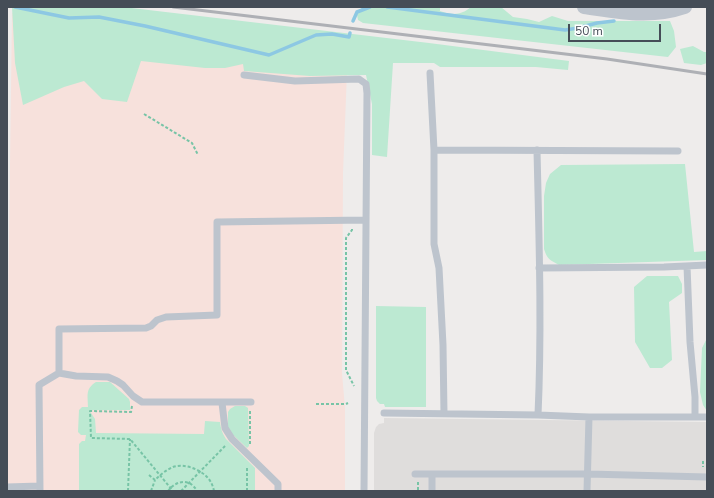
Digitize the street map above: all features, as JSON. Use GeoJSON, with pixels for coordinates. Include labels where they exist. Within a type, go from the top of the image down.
{"type":"FeatureCollection","features":[{"type":"Feature","properties":{"kind":"street"},"geometry":{"type":"LineString","coordinates":[[584,7],[626,13],[650,14],[674,11],[685,7]]}},
{"type":"Feature","properties":{"kind":"lane"},"geometry":{"type":"LineString","coordinates":[[430,72],[434,150],[434,244],[439,268],[443,345],[444,414]]}},
{"type":"Feature","properties":{"kind":"lane"},"geometry":{"type":"LineString","coordinates":[[244,75],[295,81],[359,79],[366,84],[364,491]]}},
{"type":"Feature","properties":{"kind":"lane"},"geometry":{"type":"LineString","coordinates":[[434,150],[678,151]]}},
{"type":"Feature","properties":{"kind":"lane"},"geometry":{"type":"LineString","coordinates":[[537,150],[539,268],[538,415]]}},
{"type":"Feature","properties":{"kind":"lane"},"geometry":{"type":"LineString","coordinates":[[59,374],[59,328],[146,328],[151,326],[157,320],[166,317],[217,314],[217,222],[366,220]]}},
{"type":"Feature","properties":{"kind":"lane"},"geometry":{"type":"LineString","coordinates":[[539,268],[664,267],[707,265]]}},
{"type":"Feature","properties":{"kind":"lane"},"geometry":{"type":"LineString","coordinates":[[687,266],[695,416]]}},
{"type":"Feature","properties":{"kind":"lane"},"geometry":{"type":"LineString","coordinates":[[7,486],[40,488],[39,385],[59,374],[108,377],[117,381],[142,402],[251,402]]}},
{"type":"Feature","properties":{"kind":"lane"},"geometry":{"type":"LineString","coordinates":[[222,403],[224,428],[232,439],[278,484],[278,491]]}},
{"type":"Feature","properties":{"kind":"lane"},"geometry":{"type":"LineString","coordinates":[[384,413],[589,417],[707,416]]}},
{"type":"Feature","properties":{"kind":"lane"},"geometry":{"type":"LineString","coordinates":[[587,491],[589,417]]}},
{"type":"Feature","properties":{"kind":"lane"},"geometry":{"type":"LineString","coordinates":[[414,474],[588,474],[707,477]]}},
{"type":"Feature","properties":{"kind":"lane"},"geometry":{"type":"LineString","coordinates":[[432,474],[432,491]]}},
{"type":"Feature","properties":{"kind":"path"},"geometry":{"type":"LineString","coordinates":[[144,114],[192,143],[198,155]]}},
{"type":"Feature","properties":{"kind":"path"},"geometry":{"type":"LineString","coordinates":[[352,220],[352,230],[346,238],[346,370],[357,390]]}},
{"type":"Feature","properties":{"kind":"path"},"geometry":{"type":"LineString","coordinates":[[316,404],[348,403]]}},
{"type":"Feature","properties":{"kind":"path"},"geometry":{"type":"LineString","coordinates":[[131,412],[90,411],[91,438],[130,439],[172,491]]}},
{"type":"Feature","properties":{"kind":"path"},"geometry":{"type":"LineString","coordinates":[[128,491],[130,439]]}},
{"type":"Feature","properties":{"kind":"path"},"geometry":{"type":"LineString","coordinates":[[181,491],[232,439]]}},
{"type":"Feature","properties":{"kind":"path"},"geometry":{"type":"LineString","coordinates":[[152,491],[155,480],[160,475],[174,467],[182,466],[192,467],[207,477],[212,484],[214,491]]}},
{"type":"Feature","properties":{"kind":"path"},"geometry":{"type":"LineString","coordinates":[[149,475],[155,480]]}},
{"type":"Feature","properties":{"kind":"path"},"geometry":{"type":"LineString","coordinates":[[168,491],[174,484],[184,482],[189,483],[197,491]]}},
{"type":"Feature","properties":{"kind":"path"},"geometry":{"type":"LineString","coordinates":[[418,482],[418,491]]}},
{"type":"Feature","properties":{"kind":"shaded area"},"geometry":{"type":"Polygon","coordinates":[[[12,13],[348,47],[343,173],[342,373],[345,408],[345,491],[7,491],[7,318],[12,13]]]}},
{"type":"Feature","properties":{"kind":"shaded area"},"geometry":{"type":"Polygon","coordinates":[[[384,418],[707,422],[707,491],[374,491],[374,433],[379,424],[384,423],[384,418]]]}},
{"type":"Feature","properties":{"kind":"green space"},"geometry":{"type":"Polygon","coordinates":[[[12,7],[123,7],[569,61],[568,70],[536,67],[440,67],[434,63],[393,63],[387,157],[372,155],[372,104],[366,75],[310,76],[244,71],[243,64],[225,68],[205,68],[141,61],[127,102],[102,99],[84,81],[64,87],[23,105],[15,63],[12,7]]]}},
{"type":"Feature","properties":{"kind":"green space"},"geometry":{"type":"Polygon","coordinates":[[[362,7],[440,7],[440,11],[456,14],[471,7],[501,7],[513,17],[539,22],[552,16],[568,21],[670,21],[674,31],[676,47],[668,57],[363,23],[358,20],[357,15],[362,7]]]}},
{"type":"Feature","properties":{"kind":"green space"},"geometry":{"type":"Polygon","coordinates":[[[693,46],[707,52],[707,63],[701,65],[684,63],[680,49],[693,46]]]}},
{"type":"Feature","properties":{"kind":"green space"},"geometry":{"type":"Polygon","coordinates":[[[685,164],[694,252],[707,251],[707,260],[559,265],[546,255],[544,249],[544,196],[546,183],[550,174],[561,165],[685,164]]]}},
{"type":"Feature","properties":{"kind":"green space"},"geometry":{"type":"Polygon","coordinates":[[[647,276],[678,276],[682,284],[682,293],[669,302],[672,360],[662,368],[650,368],[635,342],[634,287],[647,276]]]}},
{"type":"Feature","properties":{"kind":"green space"},"geometry":{"type":"Polygon","coordinates":[[[376,306],[426,307],[426,407],[385,407],[384,404],[380,404],[377,401],[376,306]]]}},
{"type":"Feature","properties":{"kind":"green space"},"geometry":{"type":"Polygon","coordinates":[[[707,338],[707,411],[703,405],[700,392],[702,348],[707,338]]]}},
{"type":"Feature","properties":{"kind":"green space"},"geometry":{"type":"Polygon","coordinates":[[[96,382],[110,382],[129,399],[130,410],[89,410],[95,419],[96,433],[204,434],[205,421],[220,422],[226,439],[255,468],[255,491],[79,491],[79,444],[82,441],[85,441],[86,435],[81,435],[78,432],[79,410],[82,407],[88,407],[89,390],[90,387],[96,382]]]}},
{"type":"Feature","properties":{"kind":"green space"},"geometry":{"type":"Polygon","coordinates":[[[235,406],[245,406],[248,408],[249,446],[247,448],[230,432],[228,428],[228,412],[235,406]]]}},
{"type":"Feature","properties":{"kind":"waterway"},"geometry":{"type":"LineString","coordinates":[[15,7],[69,18],[99,17],[145,26],[269,55],[316,35],[332,34],[349,37],[350,33]]}},
{"type":"Feature","properties":{"kind":"waterway"},"geometry":{"type":"LineString","coordinates":[[353,21],[357,12],[370,7]]}},
{"type":"Feature","properties":{"kind":"waterway"},"geometry":{"type":"LineString","coordinates":[[387,7],[395,7]]}},
{"type":"Feature","properties":{"kind":"waterway"},"geometry":{"type":"LineString","coordinates":[[395,8],[565,30],[614,21]]}},
{"type":"Feature","properties":{"kind":"railway"},"geometry":{"type":"LineString","coordinates":[[173,7],[607,59],[707,74]]}}]}
